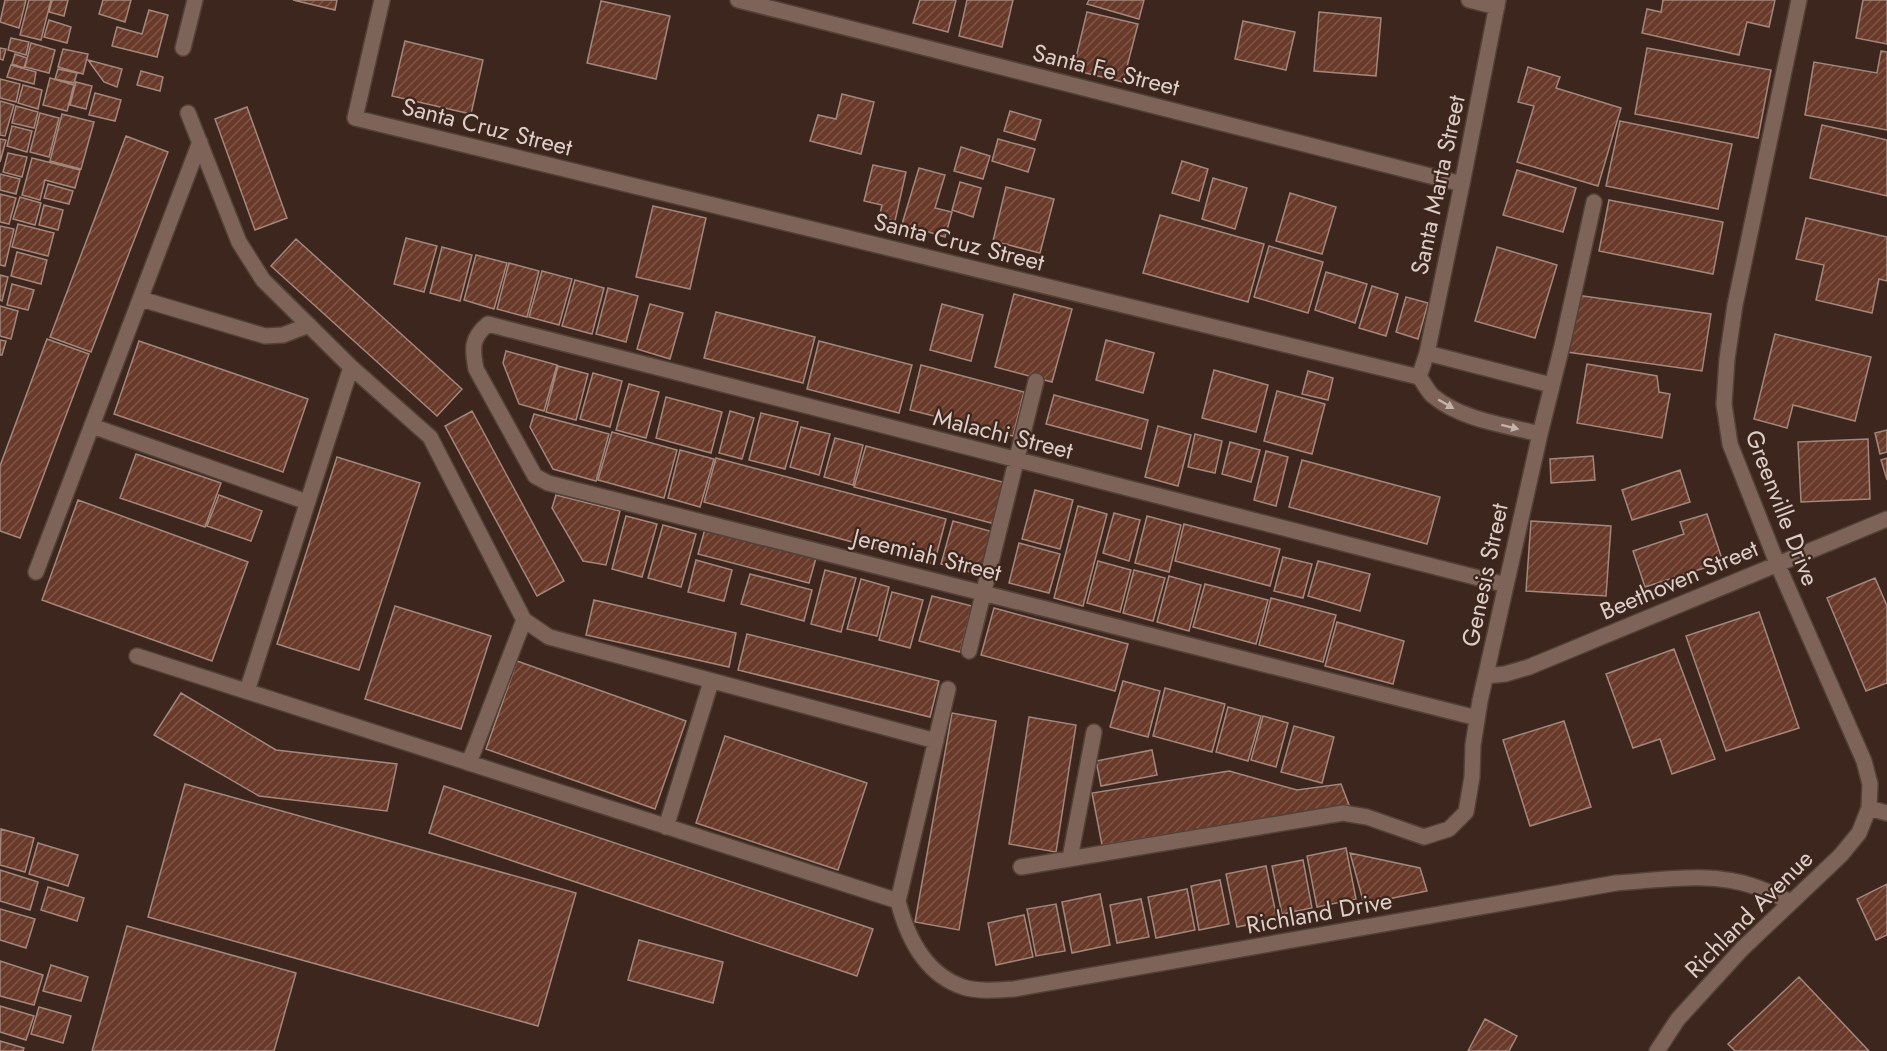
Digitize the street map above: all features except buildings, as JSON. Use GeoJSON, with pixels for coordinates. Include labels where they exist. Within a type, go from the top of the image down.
{"type":"FeatureCollection","features":[{"type":"Feature","properties":{"kind":"street"},"geometry":{"type":"LineString","coordinates":[[183,48],[195,0]]}},
{"type":"Feature","properties":{"kind":"street","name":"Santa Cruz Street"},"geometry":{"type":"LineString","coordinates":[[382,0],[355,118],[1419,377]]}},
{"type":"Feature","properties":{"kind":"street","name":"Santa Fe Street"},"geometry":{"type":"LineString","coordinates":[[738,0],[1462,184]]}},
{"type":"Feature","properties":{"kind":"street"},"geometry":{"type":"LineString","coordinates":[[1469,0],[1497,4]]}},
{"type":"Feature","properties":{"kind":"street","name":"Greenville Drive"},"geometry":{"type":"LineString","coordinates":[[1799,0],[1736,305],[1726,359],[1724,404],[1730,444],[1777,563],[1864,761],[1870,784],[1869,808]]}},
{"type":"Feature","properties":{"kind":"street","name":"Santa Marta Street"},"geometry":{"type":"LineString","coordinates":[[1419,377],[1462,184],[1497,4]]}},
{"type":"Feature","properties":{"kind":"street"},"geometry":{"type":"LineString","coordinates":[[188,112],[239,242],[263,280],[351,367],[430,437],[524,620],[549,638],[936,741]]}},
{"type":"Feature","properties":{"kind":"street"},"geometry":{"type":"LineString","coordinates":[[36,572],[200,142]]}},
{"type":"Feature","properties":{"kind":"street","name":"Genesis Street"},"geometry":{"type":"LineString","coordinates":[[1021,867],[1343,813],[1367,817],[1424,837],[1449,829],[1466,812],[1472,777],[1477,718],[1594,202]]}},
{"type":"Feature","properties":{"kind":"street"},"geometry":{"type":"LineString","coordinates":[[141,299],[265,336],[283,335],[309,325]]}},
{"type":"Feature","properties":{"kind":"street","name":"Malachi Street"},"geometry":{"type":"LineString","coordinates":[[488,324],[1506,585]]}},
{"type":"Feature","properties":{"kind":"street","name":"Jeremiah Street"},"geometry":{"type":"LineString","coordinates":[[488,324],[478,333],[472,350],[476,369],[536,476],[548,483],[1477,718]]}},
{"type":"Feature","properties":{"kind":"street"},"geometry":{"type":"LineString","coordinates":[[1426,352],[1551,385]]}},
{"type":"Feature","properties":{"kind":"street"},"geometry":{"type":"LineString","coordinates":[[247,691],[351,367]]}},
{"type":"Feature","properties":{"kind":"street"},"geometry":{"type":"LineString","coordinates":[[1419,377],[1432,396],[1453,408],[1475,418],[1540,434]]}},
{"type":"Feature","properties":{"kind":"street"},"geometry":{"type":"LineString","coordinates":[[969,651],[1036,381]]}},
{"type":"Feature","properties":{"kind":"street"},"geometry":{"type":"LineString","coordinates":[[92,426],[308,502]]}},
{"type":"Feature","properties":{"kind":"street","name":"Beethoven Street"},"geometry":{"type":"LineString","coordinates":[[1486,676],[1505,674],[1529,667],[1887,519]]}},
{"type":"Feature","properties":{"kind":"street"},"geometry":{"type":"LineString","coordinates":[[469,763],[524,620]]}},
{"type":"Feature","properties":{"kind":"street"},"geometry":{"type":"LineString","coordinates":[[137,656],[898,902],[948,689]]}},
{"type":"Feature","properties":{"kind":"street"},"geometry":{"type":"LineString","coordinates":[[666,827],[711,682]]}},
{"type":"Feature","properties":{"kind":"street"},"geometry":{"type":"LineString","coordinates":[[1070,858],[1094,732]]}},
{"type":"Feature","properties":{"kind":"street"},"geometry":{"type":"LineString","coordinates":[[1869,808],[1887,813]]}},
{"type":"Feature","properties":{"kind":"street","name":"Richland Avenue"},"geometry":{"type":"LineString","coordinates":[[1657,1051],[1678,1019],[1742,949],[1842,855],[1859,832],[1869,808]]}},
{"type":"Feature","properties":{"kind":"street","name":"Richland Drive"},"geometry":{"type":"LineString","coordinates":[[898,902],[905,927],[920,953],[939,974],[964,987],[992,990],[1026,987],[1616,884],[1676,879],[1721,879],[1756,887],[1791,903]]}}]}
